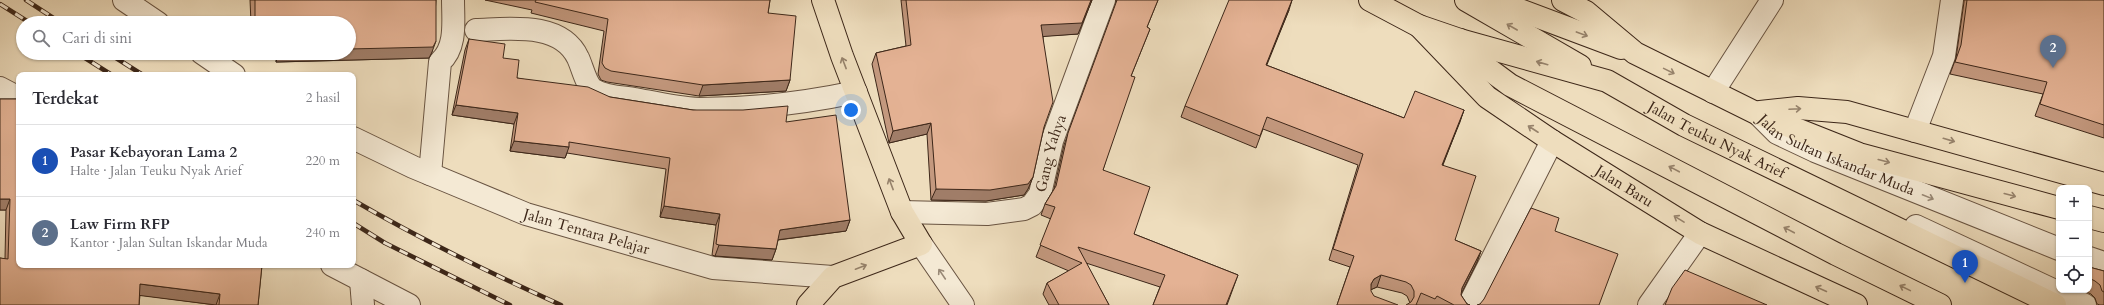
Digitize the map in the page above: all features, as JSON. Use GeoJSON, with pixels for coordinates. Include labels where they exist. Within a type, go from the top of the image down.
{"type":"FeatureCollection","features":[{"type":"Feature","properties":{"kind":"main road"},"geometry":{"type":"LineString","coordinates":[[808,305],[834,277],[921,244],[902,212],[856,92],[823,0]]}},
{"type":"Feature","properties":{"kind":"main road","name":"Jalan Teuku Nyak Arief"},"geometry":{"type":"LineString","coordinates":[[1370,0],[1419,26],[1460,40],[1607,81],[1684,125],[2054,305]]}},
{"type":"Feature","properties":{"kind":"main road"},"geometry":{"type":"LineString","coordinates":[[1466,0],[1607,81]]}},
{"type":"Feature","properties":{"kind":"main road"},"geometry":{"type":"LineString","coordinates":[[1493,0],[1634,53],[1756,113],[1798,108],[1847,112],[2104,184]]}},
{"type":"Feature","properties":{"kind":"main road"},"geometry":{"type":"LineString","coordinates":[[1563,0],[1586,12],[1634,53]]}},
{"type":"Feature","properties":{"kind":"main road","name":"Jalan Baru"},"geometry":{"type":"LineString","coordinates":[[1419,26],[1487,97],[1552,141],[1700,232],[1856,305]]}},
{"type":"Feature","properties":{"kind":"main road"},"geometry":{"type":"LineString","coordinates":[[1460,40],[1483,65],[1510,84],[1836,254],[1940,305]]}},
{"type":"Feature","properties":{"kind":"main road","name":"Jalan Sultan Iskandar Muda"},"geometry":{"type":"LineString","coordinates":[[1756,113],[1859,154],[2056,207]]}},
{"type":"Feature","properties":{"kind":"main road"},"geometry":{"type":"LineString","coordinates":[[2092,218],[2104,221]]}},
{"type":"Feature","properties":{"kind":"street"},"geometry":{"type":"LineString","coordinates":[[124,0],[148,16]]}},
{"type":"Feature","properties":{"kind":"street"},"geometry":{"type":"LineString","coordinates":[[430,174],[440,62],[448,55],[451,45],[453,0]]}},
{"type":"Feature","properties":{"kind":"street","name":"Gang Yahya"},"geometry":{"type":"LineString","coordinates":[[902,212],[987,214],[1024,209],[1032,205],[1040,194],[1052,141],[1104,0]]}},
{"type":"Feature","properties":{"kind":"street"},"geometry":{"type":"LineString","coordinates":[[1713,92],[1772,0]]}},
{"type":"Feature","properties":{"kind":"street"},"geometry":{"type":"LineString","coordinates":[[1915,131],[1944,56],[1952,0]]}},
{"type":"Feature","properties":{"kind":"street"},"geometry":{"type":"LineString","coordinates":[[476,30],[526,29],[547,32],[568,43],[575,51],[588,84],[593,89],[606,94],[684,108],[698,109],[810,102],[856,92]]}},
{"type":"Feature","properties":{"kind":"street"},"geometry":{"type":"LineString","coordinates":[[212,60],[230,72]]}},
{"type":"Feature","properties":{"kind":"street"},"geometry":{"type":"LineString","coordinates":[[1607,81],[1666,105],[1785,164],[2085,305]]}},
{"type":"Feature","properties":{"kind":"street"},"geometry":{"type":"LineString","coordinates":[[0,88],[16,96]]}},
{"type":"Feature","properties":{"kind":"street","name":"Jalan Sultan Iskandar Muda"},"geometry":{"type":"LineString","coordinates":[[1756,113],[1777,133],[1815,150],[2056,248]]}},
{"type":"Feature","properties":{"kind":"street","name":"Jalan Tentara Pelajar"},"geometry":{"type":"LineString","coordinates":[[356,139],[430,174],[526,214],[713,268],[834,277]]}},
{"type":"Feature","properties":{"kind":"street"},"geometry":{"type":"LineString","coordinates":[[1469,305],[1552,141]]}},
{"type":"Feature","properties":{"kind":"street"},"geometry":{"type":"LineString","coordinates":[[1649,305],[1700,232]]}},
{"type":"Feature","properties":{"kind":"street"},"geometry":{"type":"LineString","coordinates":[[921,244],[963,305]]}},
{"type":"Feature","properties":{"kind":"street"},"geometry":{"type":"LineString","coordinates":[[2092,259],[2104,263]]}},
{"type":"Feature","properties":{"kind":"street"},"geometry":{"type":"LineString","coordinates":[[338,268],[410,305]]}},
{"type":"Feature","properties":{"kind":"street"},"geometry":{"type":"LineString","coordinates":[[361,280],[363,305]]}},
{"type":"Feature","properties":{"kind":"building"},"geometry":{"type":"Polygon","coordinates":[[[255,0],[436,0],[436,41],[433,47],[356,49],[356,16],[255,16],[255,0]]]}},
{"type":"Feature","properties":{"kind":"building"},"geometry":{"type":"Polygon","coordinates":[[[536,0],[770,0],[768,13],[796,16],[790,80],[703,85],[611,71],[605,68],[602,63],[608,19],[535,2],[536,0]]]}},
{"type":"Feature","properties":{"kind":"building"},"geometry":{"type":"Polygon","coordinates":[[[906,0],[1091,0],[1082,23],[1041,25],[1053,102],[1044,127],[1033,177],[1028,184],[990,190],[936,189],[931,123],[893,131],[876,53],[911,45],[906,0]]]}},
{"type":"Feature","properties":{"kind":"building"},"geometry":{"type":"Polygon","coordinates":[[[1117,0],[1158,0],[1147,27],[1150,29],[1131,76],[1135,77],[1103,170],[1150,187],[1134,234],[1238,275],[1226,305],[1153,305],[1165,275],[1078,247],[1109,305],[1059,305],[1047,283],[1082,263],[1040,245],[1055,207],[1045,204],[1056,186],[1068,133],[1117,0]]]}},
{"type":"Feature","properties":{"kind":"building"},"geometry":{"type":"Polygon","coordinates":[[[1229,0],[1292,0],[1266,65],[1404,118],[1415,91],[1464,110],[1442,165],[1476,176],[1455,240],[1481,251],[1462,288],[1461,295],[1467,304],[1470,305],[1454,305],[1437,296],[1435,299],[1421,293],[1416,305],[1406,305],[1411,302],[1414,297],[1414,291],[1411,285],[1406,282],[1381,275],[1374,279],[1371,284],[1371,291],[1374,296],[1398,305],[1337,305],[1354,256],[1333,249],[1363,154],[1267,117],[1260,136],[1185,106],[1229,0]]]}},
{"type":"Feature","properties":{"kind":"building"},"geometry":{"type":"Polygon","coordinates":[[[1967,0],[2104,0],[2104,125],[2040,104],[2047,82],[1955,62],[1961,45],[1967,0]]]}},
{"type":"Feature","properties":{"kind":"building"},"geometry":{"type":"Polygon","coordinates":[[[469,39],[505,44],[503,58],[519,60],[517,78],[588,87],[610,97],[693,110],[743,110],[788,106],[786,122],[836,115],[850,220],[780,230],[776,249],[716,244],[720,214],[664,206],[670,158],[569,142],[569,147],[514,141],[518,113],[456,105],[469,39]]]}},
{"type":"Feature","properties":{"kind":"building"},"geometry":{"type":"Polygon","coordinates":[[[0,99],[16,99],[16,268],[262,268],[258,305],[219,305],[220,294],[140,284],[139,305],[0,305],[0,258],[8,259],[10,199],[0,199],[0,99]]]}},
{"type":"Feature","properties":{"kind":"building"},"geometry":{"type":"Polygon","coordinates":[[[1531,208],[1559,218],[1555,231],[1618,254],[1599,305],[1477,305],[1484,299],[1531,208]]]}},
{"type":"Feature","properties":{"kind":"building"},"geometry":{"type":"Polygon","coordinates":[[[2092,268],[2104,271],[2104,292],[2102,291],[2100,285],[2092,280],[2092,268]]]}},
{"type":"Feature","properties":{"kind":"building"},"geometry":{"type":"Polygon","coordinates":[[[1685,270],[1767,305],[1665,305],[1672,288],[1685,270]]]}},
{"type":"Feature","properties":{"kind":"railway"},"geometry":{"type":"LineString","coordinates":[[26,0],[50,16]]}},
{"type":"Feature","properties":{"kind":"railway"},"geometry":{"type":"LineString","coordinates":[[0,4],[19,16]]}},
{"type":"Feature","properties":{"kind":"railway"},"geometry":{"type":"LineString","coordinates":[[88,60],[107,72]]}},
{"type":"Feature","properties":{"kind":"railway"},"geometry":{"type":"LineString","coordinates":[[119,60],[138,72]]}},
{"type":"Feature","properties":{"kind":"railway"},"geometry":{"type":"LineString","coordinates":[[356,202],[456,255],[561,305]]}},
{"type":"Feature","properties":{"kind":"railway"},"geometry":{"type":"LineString","coordinates":[[356,225],[385,243],[510,305]]}},
{"type":"Feature","properties":{"kind":"place","name":"Law Firm RFP"},"geometry":{"type":"Point","coordinates":[2053,68]}},
{"type":"Feature","properties":{"kind":"place","name":"Pasar Kebayoran Lama 2"},"geometry":{"type":"Point","coordinates":[1965,283]}}]}
